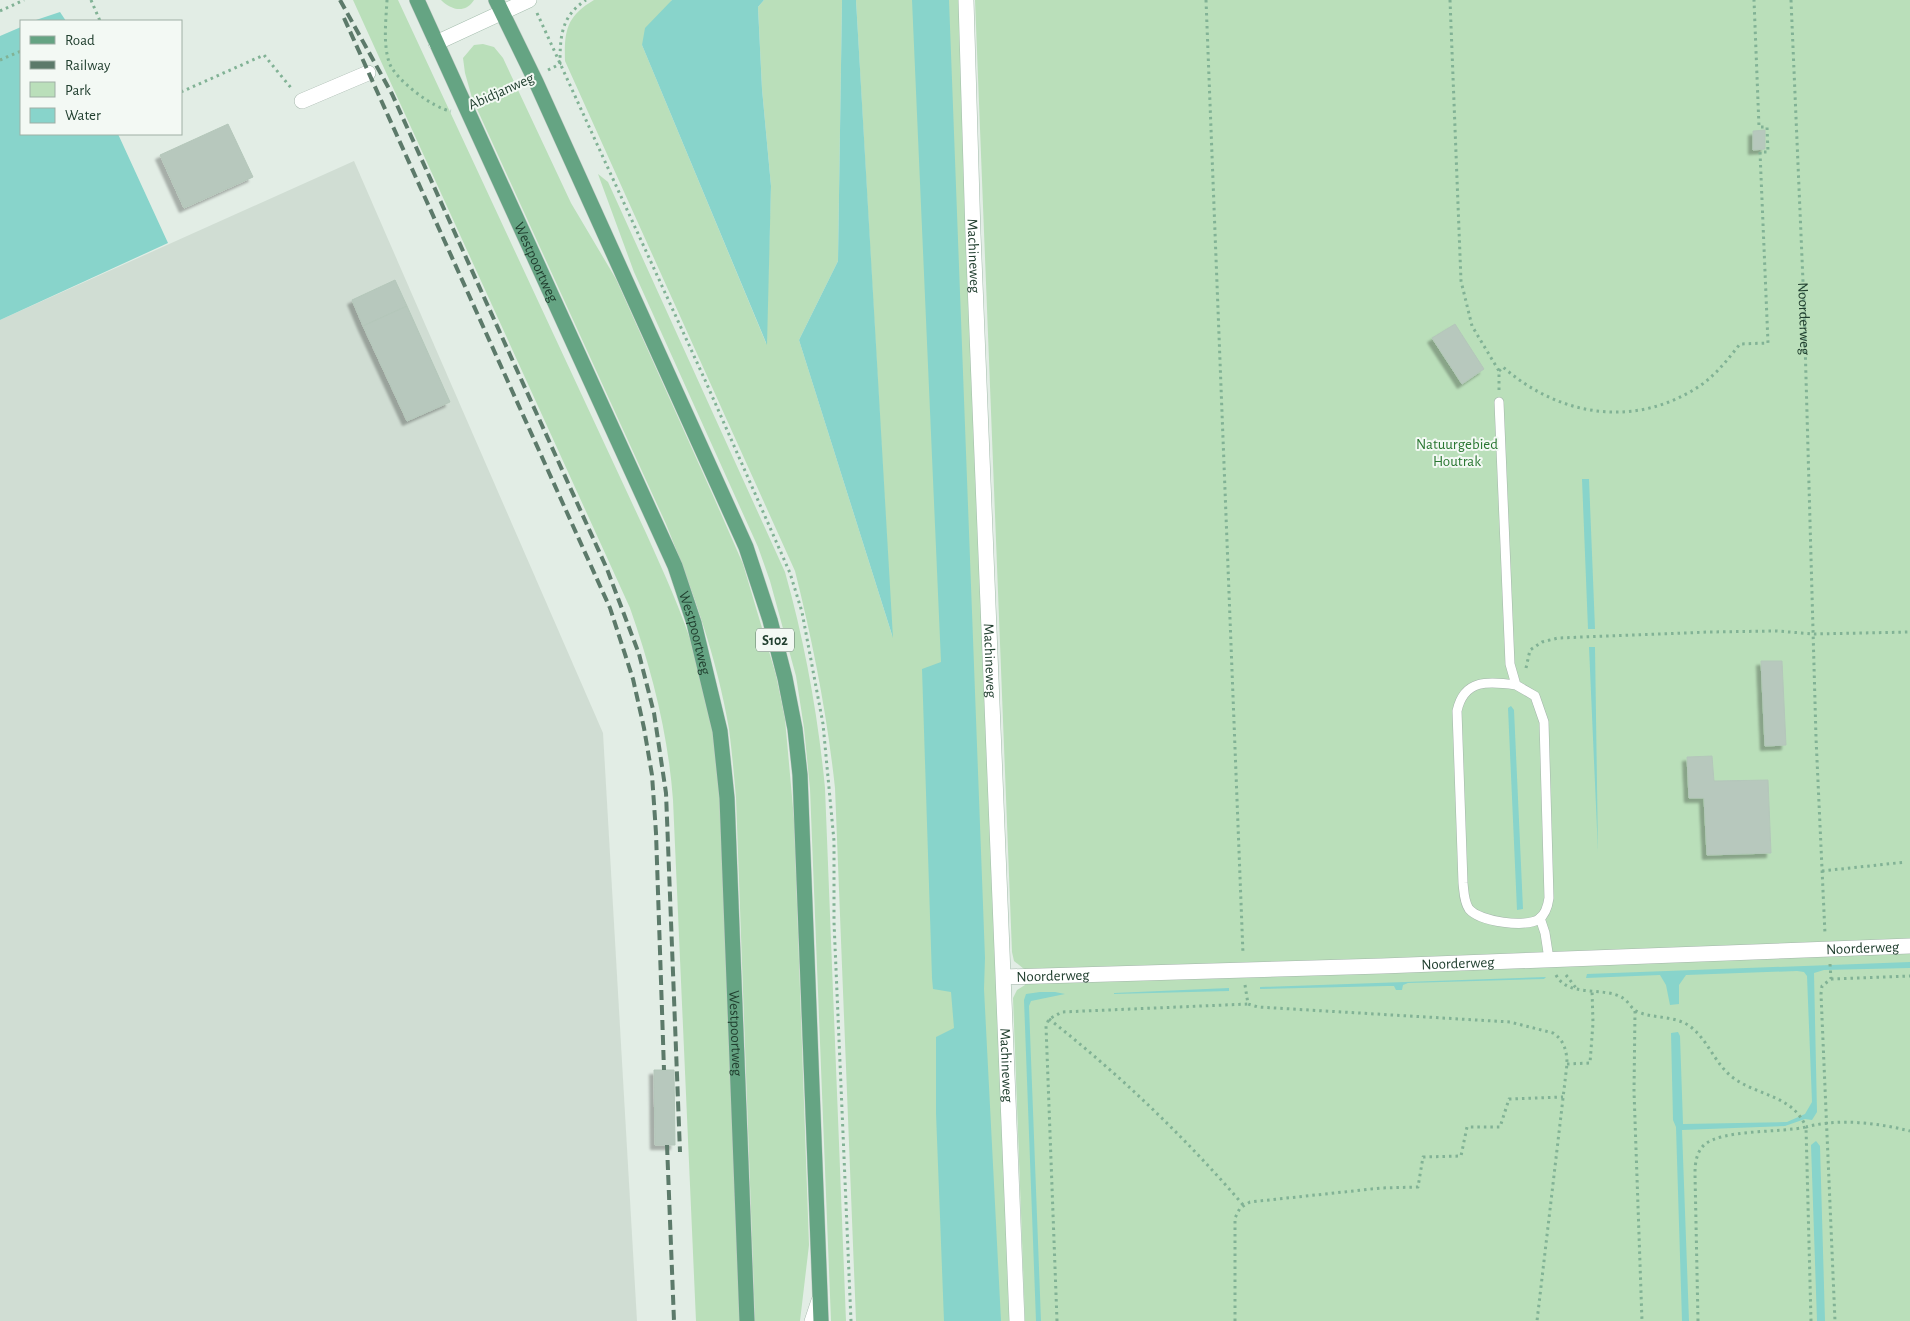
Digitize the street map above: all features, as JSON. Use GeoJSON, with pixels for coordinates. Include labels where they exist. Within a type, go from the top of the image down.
{"type":"FeatureCollection","features":[{"type":"Feature","properties":{"kind":"main road","name":"Westpoortweg"},"geometry":{"type":"LineString","coordinates":[[417,0],[675,566],[694,623],[720,731],[727,798],[747,1321]]}},
{"type":"Feature","properties":{"kind":"main road","name":"S102"},"geometry":{"type":"LineString","coordinates":[[499,6],[533,76],[746,547],[770,620],[785,678],[795,729],[804,852],[821,1321]]}},
{"type":"Feature","properties":{"kind":"street","name":"Machineweg"},"geometry":{"type":"LineString","coordinates":[[966,0],[973,234],[1017,1321]]}},
{"type":"Feature","properties":{"kind":"street"},"geometry":{"type":"LineString","coordinates":[[436,43],[499,6],[532,4]]}},
{"type":"Feature","properties":{"kind":"street"},"geometry":{"type":"LineString","coordinates":[[302,101],[368,73]]}},
{"type":"Feature","properties":{"kind":"street","name":"Noorderweg"},"geometry":{"type":"LineString","coordinates":[[1004,977],[1910,946]]}},
{"type":"Feature","properties":{"kind":"lane"},"geometry":{"type":"LineString","coordinates":[[1499,402],[1509,652],[1520,687]]}},
{"type":"Feature","properties":{"kind":"lane"},"geometry":{"type":"LineString","coordinates":[[1487,683],[1520,687],[1534,696],[1544,722],[1549,888],[1548,905],[1540,918],[1526,922],[1490,920],[1471,911],[1464,896],[1458,706],[1463,692],[1487,683]]}},
{"type":"Feature","properties":{"kind":"lane"},"geometry":{"type":"LineString","coordinates":[[1540,918],[1545,933],[1549,959]]}},
{"type":"Feature","properties":{"kind":"lane"},"geometry":{"type":"LineString","coordinates":[[809,1321],[820,1288]]}},
{"type":"Feature","properties":{"kind":"path"},"geometry":{"type":"LineString","coordinates":[[0,11],[24,0]]}},
{"type":"Feature","properties":{"kind":"path"},"geometry":{"type":"LineString","coordinates":[[91,0],[100,20]]}},
{"type":"Feature","properties":{"kind":"path","name":"Abidjanweg"},"geometry":{"type":"LineString","coordinates":[[387,0],[386,38],[389,64],[412,90],[443,110],[455,112],[560,64]]}},
{"type":"Feature","properties":{"kind":"path"},"geometry":{"type":"LineString","coordinates":[[560,64],[560,45],[566,18],[586,0]]}},
{"type":"Feature","properties":{"kind":"path"},"geometry":{"type":"LineString","coordinates":[[1206,0],[1244,970],[1248,1004]]}},
{"type":"Feature","properties":{"kind":"path"},"geometry":{"type":"LineString","coordinates":[[1450,0],[1461,281],[1472,326],[1499,371],[1499,402]]}},
{"type":"Feature","properties":{"kind":"path"},"geometry":{"type":"LineString","coordinates":[[1499,371],[1504,367],[1528,387],[1566,405],[1600,412],[1631,412],[1660,404],[1691,391],[1717,371],[1740,344],[1768,343],[1760,152],[1768,152],[1767,127],[1759,127],[1754,0]]}},
{"type":"Feature","properties":{"kind":"path","name":"Noorderweg"},"geometry":{"type":"LineString","coordinates":[[1790,0],[1804,305],[1825,949]]}},
{"type":"Feature","properties":{"kind":"path"},"geometry":{"type":"LineString","coordinates":[[532,4],[705,380],[786,564],[802,612],[823,724],[834,841],[834,922],[852,1321]]}},
{"type":"Feature","properties":{"kind":"path"},"geometry":{"type":"LineString","coordinates":[[0,60],[20,51]]}},
{"type":"Feature","properties":{"kind":"path"},"geometry":{"type":"LineString","coordinates":[[182,92],[264,55],[302,101]]}},
{"type":"Feature","properties":{"kind":"path"},"geometry":{"type":"LineString","coordinates":[[1520,687],[1528,654],[1536,645],[1550,640],[1709,632],[1777,631],[1814,635],[1910,632]]}},
{"type":"Feature","properties":{"kind":"path"},"geometry":{"type":"LineString","coordinates":[[1822,871],[1906,862]]}},
{"type":"Feature","properties":{"kind":"path"},"geometry":{"type":"LineString","coordinates":[[1549,959],[1557,978],[1563,984],[1613,993],[1623,998],[1635,1011],[1683,1022],[1697,1032],[1734,1078],[1760,1093],[1788,1103],[1795,1108],[1806,1126],[1811,1321]]}},
{"type":"Feature","properties":{"kind":"path"},"geometry":{"type":"LineString","coordinates":[[1830,972],[1831,978]]}},
{"type":"Feature","properties":{"kind":"path"},"geometry":{"type":"LineString","coordinates":[[1835,1321],[1822,986],[1831,978],[1910,976]]}},
{"type":"Feature","properties":{"kind":"path"},"geometry":{"type":"LineString","coordinates":[[1567,1064],[1590,1063],[1593,1023],[1592,990]]}},
{"type":"Feature","properties":{"kind":"path"},"geometry":{"type":"LineString","coordinates":[[1056,1321],[1046,1026],[1049,1019],[1062,1012],[1248,1004],[1258,1007],[1510,1022],[1553,1033],[1559,1037],[1563,1042],[1567,1064],[1537,1321]]}},
{"type":"Feature","properties":{"kind":"path"},"geometry":{"type":"LineString","coordinates":[[1635,1011],[1633,1082],[1642,1321]]}},
{"type":"Feature","properties":{"kind":"path"},"geometry":{"type":"LineString","coordinates":[[1049,1019],[1105,1066],[1207,1163],[1244,1206]]}},
{"type":"Feature","properties":{"kind":"path"},"geometry":{"type":"LineString","coordinates":[[1235,1321],[1235,1218],[1240,1208],[1250,1202],[1381,1188],[1418,1187],[1423,1157],[1460,1156],[1467,1127],[1500,1127],[1509,1099],[1563,1097]]}},
{"type":"Feature","properties":{"kind":"path"},"geometry":{"type":"LineString","coordinates":[[1698,1321],[1695,1174],[1699,1153],[1703,1146],[1720,1137],[1778,1132],[1827,1123],[1860,1124],[1910,1131]]}},
{"type":"Feature","properties":{"kind":"shaded area"},"geometry":{"type":"Polygon","coordinates":[[[354,161],[603,733],[637,1321],[0,1321],[0,320],[354,161]]]}},
{"type":"Feature","properties":{"kind":"green space"},"geometry":{"type":"Polygon","coordinates":[[[353,0],[398,0],[646,533],[679,608],[699,668],[719,767],[740,1321],[696,1321],[673,800],[663,726],[645,655],[630,608],[353,0]]]}},
{"type":"Feature","properties":{"kind":"green space"},"geometry":{"type":"Polygon","coordinates":[[[441,0],[474,0],[466,7],[458,9],[449,6],[441,0]]]}},
{"type":"Feature","properties":{"kind":"green space"},"geometry":{"type":"Polygon","coordinates":[[[594,0],[672,0],[642,45],[766,343],[771,186],[762,89],[758,7],[764,0],[842,0],[838,261],[799,340],[892,635],[856,0],[960,0],[1011,1321],[856,1321],[835,788],[824,706],[808,625],[795,571],[565,61],[565,41],[569,25],[578,12],[594,0]]]}},
{"type":"Feature","properties":{"kind":"green space","name":"Natuurgebied Houtrak"},"geometry":{"type":"Polygon","coordinates":[[[975,0],[1910,0],[1910,1321],[1025,1321],[1013,998],[1017,990],[1025,985],[1024,969],[1014,961],[1012,952],[975,0]]]}},
{"type":"Feature","properties":{"kind":"green space"},"geometry":{"type":"Polygon","coordinates":[[[483,44],[494,47],[503,58],[571,203],[616,279],[743,564],[776,675],[785,719],[794,819],[809,1245],[800,1321],[755,1321],[736,798],[729,729],[718,676],[695,600],[666,524],[472,98],[463,58],[474,45],[483,44]]]}},
{"type":"Feature","properties":{"kind":"green space"},"geometry":{"type":"Polygon","coordinates":[[[598,174],[608,182],[785,572],[805,652],[819,733],[825,788],[846,1321],[831,1321],[810,789],[804,728],[796,676],[770,581],[758,547],[634,272],[598,174]]]}},
{"type":"Feature","properties":{"kind":"water"},"geometry":{"type":"Polygon","coordinates":[[[672,0],[764,0],[758,7],[762,89],[771,186],[767,345],[642,45],[645,28],[672,0]]]}},
{"type":"Feature","properties":{"kind":"water"},"geometry":{"type":"Polygon","coordinates":[[[842,0],[856,0],[893,638],[799,340],[838,261],[842,0]]]}},
{"type":"Feature","properties":{"kind":"water"},"geometry":{"type":"Polygon","coordinates":[[[912,0],[949,0],[985,958],[984,989],[1001,1321],[944,1321],[936,1113],[936,1037],[954,1028],[951,992],[933,989],[932,978],[922,669],[941,662],[912,0]]]}},
{"type":"Feature","properties":{"kind":"water"},"geometry":{"type":"Polygon","coordinates":[[[60,12],[65,20],[36,20],[60,12]]]}},
{"type":"Feature","properties":{"kind":"water"},"geometry":{"type":"Polygon","coordinates":[[[20,27],[20,135],[118,135],[168,243],[0,320],[0,36],[20,27]]]}},
{"type":"Feature","properties":{"kind":"water"},"geometry":{"type":"Polygon","coordinates":[[[1582,479],[1589,479],[1595,629],[1588,629],[1582,479]]]}},
{"type":"Feature","properties":{"kind":"water"},"geometry":{"type":"Polygon","coordinates":[[[1589,647],[1595,647],[1598,852],[1589,647]]]}},
{"type":"Feature","properties":{"kind":"water"},"geometry":{"type":"Polygon","coordinates":[[[1511,706],[1514,710],[1523,909],[1517,910],[1508,708],[1511,706]]]}},
{"type":"Feature","properties":{"kind":"water"},"geometry":{"type":"Polygon","coordinates":[[[1910,962],[1910,968],[1824,970],[1814,973],[1817,1112],[1812,1120],[1805,1119],[1785,1126],[1682,1130],[1689,1321],[1682,1321],[1671,1033],[1678,1032],[1680,1036],[1683,1124],[1787,1122],[1805,1114],[1812,1102],[1807,976],[1804,972],[1797,971],[1686,975],[1679,985],[1679,1004],[1670,1005],[1666,985],[1660,975],[1586,978],[1587,974],[1910,962]]]}},
{"type":"Feature","properties":{"kind":"water"},"geometry":{"type":"Polygon","coordinates":[[[1546,977],[1544,979],[1408,983],[1403,985],[1402,990],[1396,990],[1394,986],[1260,989],[1260,987],[1546,977]]]}},
{"type":"Feature","properties":{"kind":"water"},"geometry":{"type":"Polygon","coordinates":[[[1229,988],[1229,991],[1114,994],[1114,993],[1229,988]]]}},
{"type":"Feature","properties":{"kind":"water"},"geometry":{"type":"Polygon","coordinates":[[[1040,992],[1065,994],[1031,1001],[1029,1006],[1041,1321],[1036,1321],[1024,1000],[1026,994],[1040,992]]]}},
{"type":"Feature","properties":{"kind":"water"},"geometry":{"type":"Polygon","coordinates":[[[1816,1141],[1820,1146],[1825,1321],[1817,1321],[1811,1145],[1816,1141]]]}},
{"type":"Feature","properties":{"kind":"building"},"geometry":{"type":"Polygon","coordinates":[[[228,124],[253,177],[184,208],[160,155],[228,124]]]}},
{"type":"Feature","properties":{"kind":"building"},"geometry":{"type":"Polygon","coordinates":[[[1765,130],[1765,149],[1753,150],[1753,131],[1765,130]]]}},
{"type":"Feature","properties":{"kind":"building"},"geometry":{"type":"Polygon","coordinates":[[[395,280],[407,306],[363,326],[352,300],[395,280]]]}},
{"type":"Feature","properties":{"kind":"building"},"geometry":{"type":"Polygon","coordinates":[[[407,306],[450,402],[407,421],[363,326],[407,306]]]}},
{"type":"Feature","properties":{"kind":"building"},"geometry":{"type":"Polygon","coordinates":[[[1455,324],[1484,369],[1462,384],[1432,338],[1455,324]]]}},
{"type":"Feature","properties":{"kind":"building"},"geometry":{"type":"Polygon","coordinates":[[[1761,661],[1782,661],[1786,745],[1765,746],[1761,661]]]}},
{"type":"Feature","properties":{"kind":"building"},"geometry":{"type":"Polygon","coordinates":[[[1712,756],[1714,781],[1768,780],[1771,853],[1707,855],[1704,798],[1689,798],[1687,757],[1712,756]]]}},
{"type":"Feature","properties":{"kind":"building"},"geometry":{"type":"Polygon","coordinates":[[[654,1070],[674,1070],[675,1145],[655,1145],[654,1070]]]}},
{"type":"Feature","properties":{"kind":"railway"},"geometry":{"type":"LineString","coordinates":[[340,0],[392,94],[607,569],[639,654],[654,713],[666,793],[680,1152]]}},
{"type":"Feature","properties":{"kind":"railway"},"geometry":{"type":"LineString","coordinates":[[344,18],[610,608],[633,679],[652,775],[656,833],[664,1070]]}},
{"type":"Feature","properties":{"kind":"railway"},"geometry":{"type":"LineString","coordinates":[[667,1145],[674,1321]]}}]}
